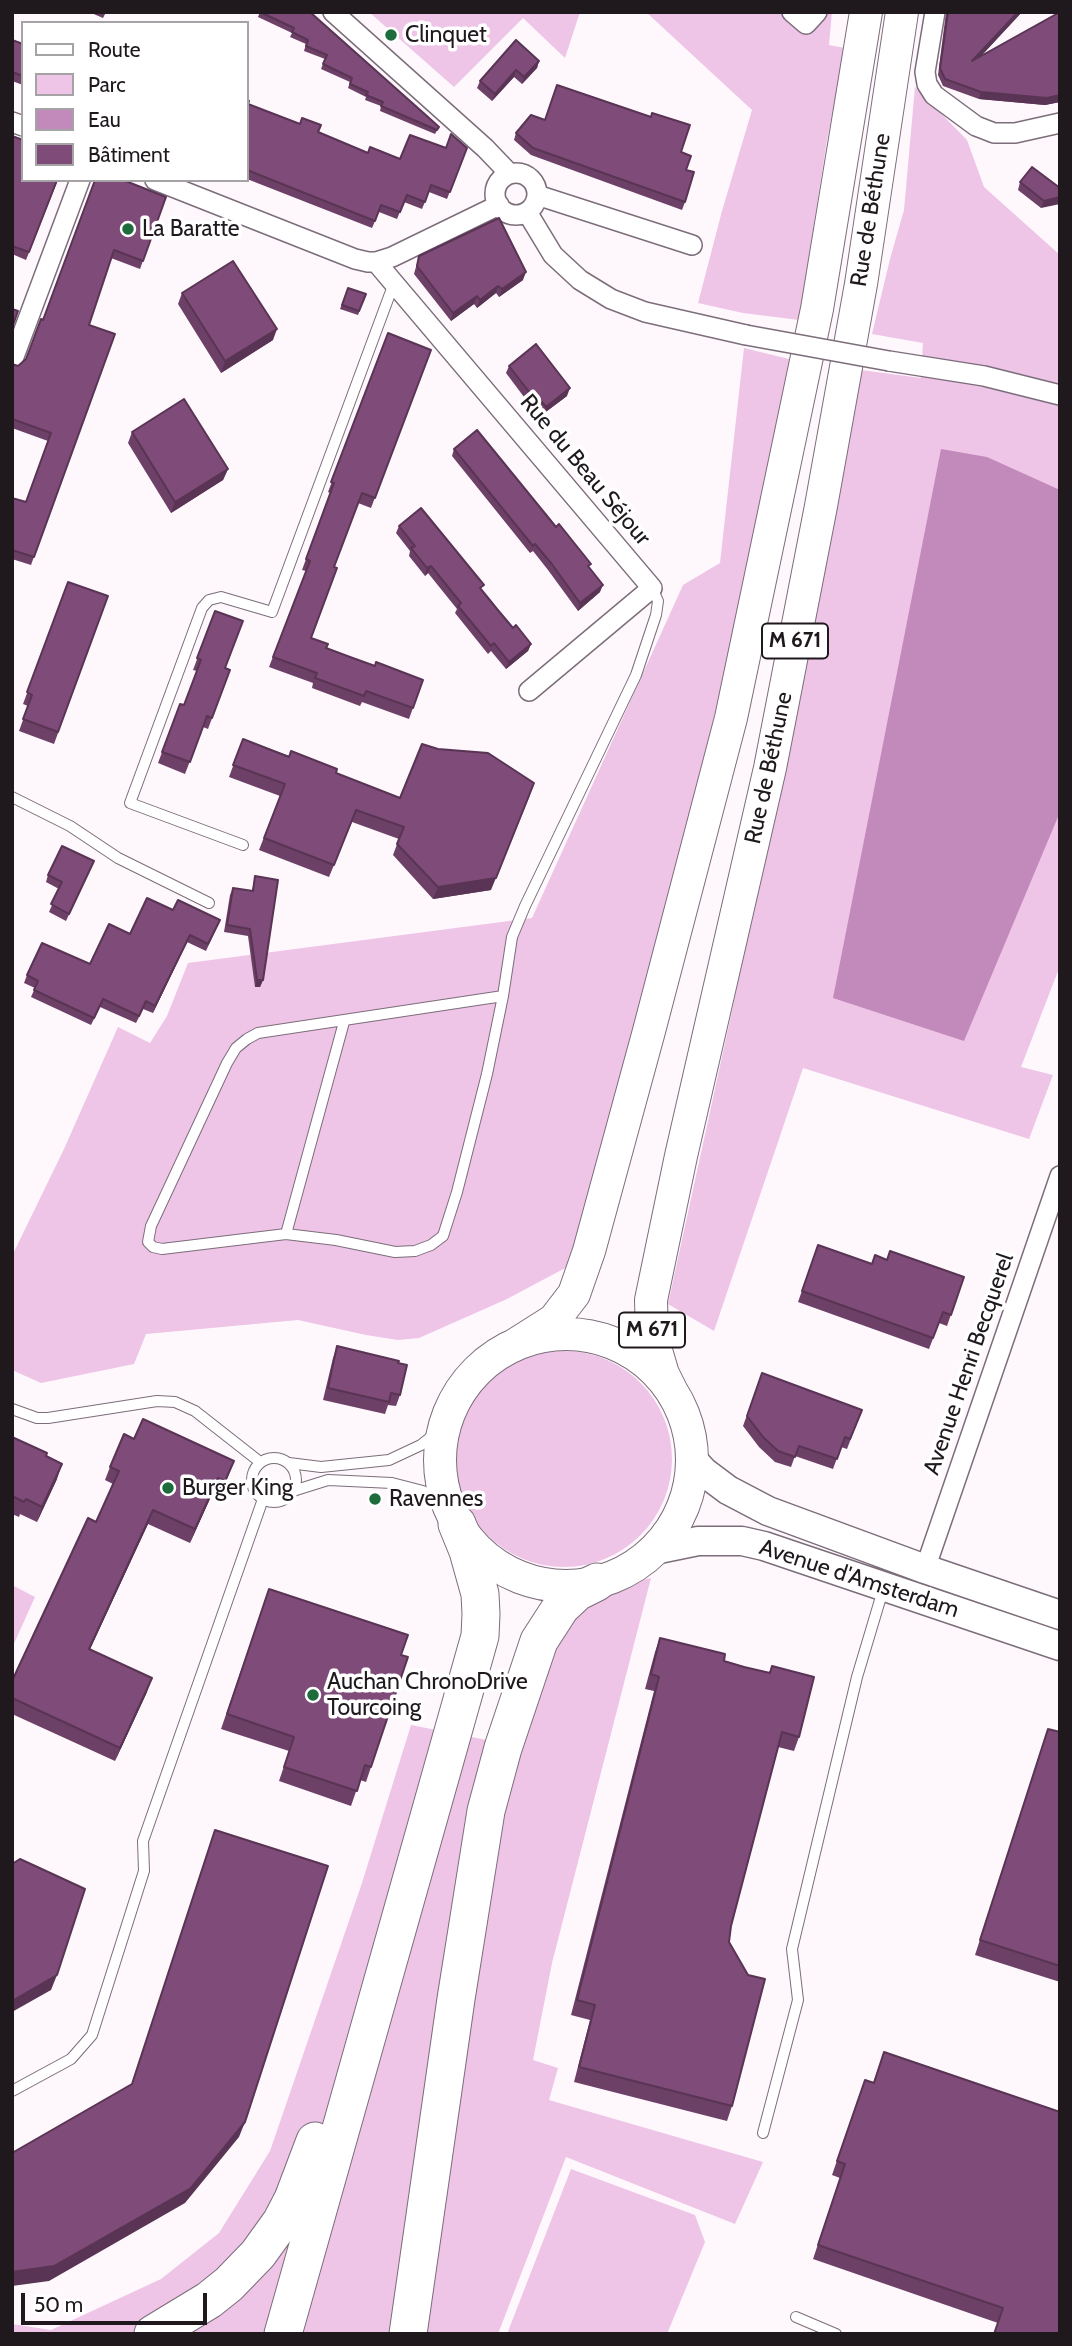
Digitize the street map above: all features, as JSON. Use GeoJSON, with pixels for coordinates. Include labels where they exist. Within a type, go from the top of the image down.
{"type":"FeatureCollection","features":[{"type":"Feature","properties":{"kind":"highway"},"geometry":{"type":"LineString","coordinates":[[283,2334],[480,1636],[481,1614],[475,1573],[453,1516]]}},
{"type":"Feature","properties":{"kind":"highway"},"geometry":{"type":"LineString","coordinates":[[408,2334],[486,1811],[507,1737],[539,1642],[561,1607],[577,1592],[597,1582]]}},
{"type":"Feature","properties":{"kind":"highway"},"geometry":{"type":"LineString","coordinates":[[153,2334],[191,2312],[244,2270],[276,2230],[293,2199],[316,2141],[356,2013],[447,1752]]}},
{"type":"Feature","properties":{"kind":"main road","name":"Rue de Béthune"},"geometry":{"type":"LineString","coordinates":[[453,1516],[443,1489],[441,1447],[445,1426],[460,1393],[474,1374],[492,1359],[554,1320],[574,1294],[589,1251],[731,718],[817,309],[866,12]]}},
{"type":"Feature","properties":{"kind":"main road","name":"Rue de Béthune"},"geometry":{"type":"LineString","coordinates":[[672,1392],[663,1374],[652,1338],[651,1300],[681,1156],[770,768],[816,532],[860,284],[902,12]]}},
{"type":"Feature","properties":{"kind":"main road"},"geometry":{"type":"LineString","coordinates":[[453,1516],[481,1553],[501,1568],[523,1579],[560,1586],[597,1582],[633,1566],[654,1550],[670,1531],[682,1508],[692,1459],[687,1424],[672,1392],[656,1372],[636,1356],[601,1339],[576,1335],[550,1336],[513,1346]]}},
{"type":"Feature","properties":{"kind":"street"},"geometry":{"type":"LineString","coordinates":[[333,12],[497,159],[510,174]]}},
{"type":"Feature","properties":{"kind":"street"},"geometry":{"type":"LineString","coordinates":[[792,12],[806,24],[817,12]]}},
{"type":"Feature","properties":{"kind":"street"},"geometry":{"type":"LineString","coordinates":[[934,12],[925,72],[930,90],[939,99],[976,126],[994,134],[1008,134],[1060,123]]}},
{"type":"Feature","properties":{"kind":"street"},"geometry":{"type":"LineString","coordinates":[[692,246],[532,204],[513,215],[499,205],[495,195],[497,185],[510,174],[529,177],[536,185],[532,204],[553,255],[580,280],[611,299],[645,312],[746,334],[984,376],[1060,395]]}},
{"type":"Feature","properties":{"kind":"street"},"geometry":{"type":"LineString","coordinates":[[12,362],[79,182]]}},
{"type":"Feature","properties":{"kind":"street"},"geometry":{"type":"LineString","coordinates":[[160,182],[355,259],[376,262],[409,250],[499,205]]}},
{"type":"Feature","properties":{"kind":"street","name":"Rue du Beau Séjour"},"geometry":{"type":"LineString","coordinates":[[376,262],[652,588]]}},
{"type":"Feature","properties":{"kind":"street"},"geometry":{"type":"LineString","coordinates":[[529,691],[652,588]]}},
{"type":"Feature","properties":{"kind":"street","name":"Avenue Henri Becquerel"},"geometry":{"type":"LineString","coordinates":[[925,1569],[1060,1176]]}},
{"type":"Feature","properties":{"kind":"street","name":"Avenue d'Amsterdam"},"geometry":{"type":"LineString","coordinates":[[692,1459],[715,1481],[768,1511],[1060,1615]]}},
{"type":"Feature","properties":{"kind":"street","name":"Avenue d'Amsterdam"},"geometry":{"type":"LineString","coordinates":[[654,1550],[698,1541],[743,1541],[1060,1646]]}},
{"type":"Feature","properties":{"kind":"lane"},"geometry":{"type":"LineString","coordinates":[[243,845],[130,803],[202,608],[209,600],[221,597],[272,612],[394,283]]}},
{"type":"Feature","properties":{"kind":"lane"},"geometry":{"type":"LineString","coordinates":[[503,996],[258,1033],[236,1048],[148,1236],[148,1242],[153,1247],[162,1249],[286,1234],[336,1240],[395,1252],[432,1245],[443,1236],[487,1074],[503,996],[512,937],[636,675],[656,615],[658,601],[652,588]]}},
{"type":"Feature","properties":{"kind":"lane"},"geometry":{"type":"LineString","coordinates":[[12,797],[62,821],[127,863],[209,903]]}},
{"type":"Feature","properties":{"kind":"lane"},"geometry":{"type":"LineString","coordinates":[[286,1234],[344,1022]]}},
{"type":"Feature","properties":{"kind":"lane"},"geometry":{"type":"LineString","coordinates":[[12,1409],[37,1418],[48,1418],[157,1401],[175,1402],[195,1411],[260,1462]]}},
{"type":"Feature","properties":{"kind":"lane"},"geometry":{"type":"LineString","coordinates":[[445,1426],[421,1445],[389,1460],[321,1467],[289,1463],[275,1458],[260,1462],[253,1473],[252,1481],[263,1499],[278,1501],[293,1491],[327,1480],[392,1483],[423,1492],[453,1516]]}},
{"type":"Feature","properties":{"kind":"lane"},"geometry":{"type":"LineString","coordinates":[[289,1463],[296,1476],[293,1491]]}},
{"type":"Feature","properties":{"kind":"lane"},"geometry":{"type":"LineString","coordinates":[[12,2091],[71,2059],[92,2035],[144,1871],[143,1841],[263,1499]]}},
{"type":"Feature","properties":{"kind":"lane"},"geometry":{"type":"LineString","coordinates":[[764,2133],[798,2000],[792,1950],[857,1677],[884,1586]]}},
{"type":"Feature","properties":{"kind":"lane"},"geometry":{"type":"LineString","coordinates":[[796,2318],[836,2334]]}},
{"type":"Feature","properties":{"kind":"green space"},"geometry":{"type":"Polygon","coordinates":[[[369,12],[580,12],[565,58],[523,18],[454,87],[369,12]]]}},
{"type":"Feature","properties":{"kind":"green space"},"geometry":{"type":"Polygon","coordinates":[[[646,12],[779,12],[805,33],[827,12],[832,12],[829,45],[845,48],[827,140],[799,320],[743,313],[698,303],[752,110],[646,12]]]}},
{"type":"Feature","properties":{"kind":"green space"},"geometry":{"type":"Polygon","coordinates":[[[915,87],[967,140],[984,187],[1060,255],[1060,966],[1021,1067],[1053,1075],[1029,1139],[803,1068],[714,1331],[668,1304],[732,1011],[861,370],[921,378],[923,343],[872,334],[904,210],[915,87]]]}},
{"type":"Feature","properties":{"kind":"green space"},"geometry":{"type":"Polygon","coordinates":[[[744,348],[793,360],[754,555],[631,1053],[569,1266],[507,1299],[419,1338],[398,1340],[298,1320],[146,1334],[134,1364],[41,1383],[12,1370],[12,1256],[64,1149],[118,1027],[150,1043],[167,1016],[188,963],[532,918],[683,585],[720,563],[744,348]]]}},
{"type":"Feature","properties":{"kind":"green space"},"geometry":{"type":"Polygon","coordinates":[[[564,1351],[605,1359],[641,1382],[664,1418],[672,1459],[664,1500],[641,1536],[605,1559],[564,1567],[523,1559],[487,1536],[464,1500],[456,1459],[464,1418],[487,1382],[523,1359],[564,1351]]]}},
{"type":"Feature","properties":{"kind":"green space"},"geometry":{"type":"Polygon","coordinates":[[[651,1578],[552,1963],[533,2060],[558,2068],[549,2100],[763,2162],[735,2224],[566,2157],[498,2334],[12,2334],[12,2324],[51,2330],[161,2279],[219,2233],[270,2151],[362,1883],[411,1725],[522,1747],[563,1631],[595,1601],[624,1584],[651,1578]]]}},
{"type":"Feature","properties":{"kind":"green space"},"geometry":{"type":"Polygon","coordinates":[[[12,1585],[35,1597],[12,1648],[12,1585]]]}},
{"type":"Feature","properties":{"kind":"green space"},"geometry":{"type":"Polygon","coordinates":[[[571,2169],[695,2215],[705,2242],[667,2334],[507,2334],[571,2169]]]}},
{"type":"Feature","properties":{"kind":"water"},"geometry":{"type":"Polygon","coordinates":[[[941,449],[987,457],[1060,490],[1060,812],[964,1041],[833,998],[941,449]]]}},
{"type":"Feature","properties":{"kind":"building"},"geometry":{"type":"Polygon","coordinates":[[[260,12],[310,12],[439,127],[437,130],[381,106],[383,102],[350,84],[352,78],[323,64],[327,55],[306,46],[308,40],[292,32],[294,28],[260,12]]]}},
{"type":"Feature","properties":{"kind":"building"},"geometry":{"type":"Polygon","coordinates":[[[948,12],[1018,12],[972,61],[1060,12],[1060,95],[1047,98],[981,92],[945,79],[940,68],[948,12]]]}},
{"type":"Feature","properties":{"kind":"building"},"geometry":{"type":"Polygon","coordinates":[[[12,40],[21,43],[21,75],[12,72],[12,40]]]}},
{"type":"Feature","properties":{"kind":"building"},"geometry":{"type":"Polygon","coordinates":[[[516,40],[539,61],[524,77],[516,70],[495,94],[480,81],[516,40]]]}},
{"type":"Feature","properties":{"kind":"building"},"geometry":{"type":"Polygon","coordinates":[[[557,85],[651,117],[652,113],[690,125],[681,152],[691,156],[686,170],[694,172],[685,202],[533,148],[516,133],[531,115],[545,120],[557,85]]]}},
{"type":"Feature","properties":{"kind":"building"},"geometry":{"type":"Polygon","coordinates":[[[248,104],[300,124],[302,118],[321,125],[318,132],[368,153],[370,147],[400,159],[410,135],[446,148],[451,134],[467,148],[450,192],[431,185],[425,202],[407,195],[400,212],[381,205],[375,221],[248,170],[248,104]]]}},
{"type":"Feature","properties":{"kind":"building"},"geometry":{"type":"Polygon","coordinates":[[[12,136],[21,139],[21,182],[56,182],[29,252],[12,246],[12,136]]]}},
{"type":"Feature","properties":{"kind":"building"},"geometry":{"type":"Polygon","coordinates":[[[1032,167],[1060,188],[1060,197],[1044,201],[1020,182],[1032,167]]]}},
{"type":"Feature","properties":{"kind":"building"},"geometry":{"type":"Polygon","coordinates":[[[94,182],[128,182],[166,197],[143,261],[114,250],[89,325],[115,334],[34,557],[12,550],[12,498],[26,502],[51,433],[12,419],[12,364],[18,366],[26,359],[41,319],[43,320],[94,182]]]}},
{"type":"Feature","properties":{"kind":"building"},"geometry":{"type":"Polygon","coordinates":[[[499,218],[526,272],[502,289],[498,286],[480,300],[477,296],[453,313],[417,266],[419,256],[499,218]]]}},
{"type":"Feature","properties":{"kind":"building"},"geometry":{"type":"Polygon","coordinates":[[[233,261],[277,329],[225,361],[182,293],[233,261]]]}},
{"type":"Feature","properties":{"kind":"building"},"geometry":{"type":"Polygon","coordinates":[[[348,288],[366,294],[359,311],[342,305],[348,288]]]}},
{"type":"Feature","properties":{"kind":"building"},"geometry":{"type":"Polygon","coordinates":[[[12,309],[18,311],[12,328],[12,309]]]}},
{"type":"Feature","properties":{"kind":"building"},"geometry":{"type":"Polygon","coordinates":[[[388,333],[431,350],[375,498],[362,493],[311,638],[328,644],[326,648],[350,657],[375,666],[376,662],[423,680],[413,708],[366,691],[364,696],[315,678],[317,673],[273,657],[310,561],[306,559],[334,483],[331,482],[388,333]]]}},
{"type":"Feature","properties":{"kind":"building"},"geometry":{"type":"Polygon","coordinates":[[[536,344],[570,388],[546,407],[533,391],[530,393],[509,366],[536,344]]]}},
{"type":"Feature","properties":{"kind":"building"},"geometry":{"type":"Polygon","coordinates":[[[184,399],[228,469],[175,502],[132,432],[184,399]]]}},
{"type":"Feature","properties":{"kind":"building"},"geometry":{"type":"Polygon","coordinates":[[[477,430],[556,527],[559,524],[591,564],[588,566],[603,585],[580,603],[551,563],[535,544],[533,546],[454,449],[477,430]]]}},
{"type":"Feature","properties":{"kind":"building"},"geometry":{"type":"Polygon","coordinates":[[[421,508],[484,585],[480,588],[513,628],[516,625],[531,644],[509,662],[494,643],[491,646],[458,606],[461,603],[431,566],[427,568],[411,548],[415,546],[399,526],[421,508]]]}},
{"type":"Feature","properties":{"kind":"building"},"geometry":{"type":"Polygon","coordinates":[[[68,582],[108,596],[58,732],[23,719],[32,695],[27,692],[68,582]]]}},
{"type":"Feature","properties":{"kind":"building"},"geometry":{"type":"Polygon","coordinates":[[[215,611],[243,621],[225,668],[230,670],[212,718],[207,716],[190,762],[162,752],[180,704],[184,705],[201,660],[197,658],[215,611]]]}},
{"type":"Feature","properties":{"kind":"building"},"geometry":{"type":"Polygon","coordinates":[[[243,739],[289,757],[291,751],[337,769],[336,773],[400,798],[422,744],[438,749],[488,753],[534,783],[496,878],[438,887],[397,844],[404,827],[356,810],[334,865],[264,838],[285,784],[233,765],[243,739]]]}},
{"type":"Feature","properties":{"kind":"building"},"geometry":{"type":"Polygon","coordinates":[[[62,846],[94,861],[69,914],[51,904],[62,882],[48,875],[62,846]]]}},
{"type":"Feature","properties":{"kind":"building"},"geometry":{"type":"Polygon","coordinates":[[[255,876],[278,880],[263,980],[257,980],[250,929],[227,925],[233,888],[253,891],[255,876]]]}},
{"type":"Feature","properties":{"kind":"building"},"geometry":{"type":"Polygon","coordinates":[[[147,898],[173,910],[178,900],[220,920],[208,944],[190,935],[155,1006],[146,1001],[139,1016],[103,999],[94,1018],[34,990],[38,981],[27,975],[42,943],[90,964],[109,924],[130,934],[147,898]]]}},
{"type":"Feature","properties":{"kind":"building"},"geometry":{"type":"Polygon","coordinates":[[[818,1245],[872,1264],[875,1255],[887,1260],[890,1251],[964,1277],[951,1315],[943,1312],[933,1338],[802,1291],[818,1245]]]}},
{"type":"Feature","properties":{"kind":"building"},"geometry":{"type":"Polygon","coordinates":[[[337,1346],[407,1365],[400,1395],[391,1393],[389,1402],[328,1388],[337,1346]]]}},
{"type":"Feature","properties":{"kind":"building"},"geometry":{"type":"Polygon","coordinates":[[[762,1373],[862,1410],[850,1439],[845,1437],[837,1459],[799,1446],[795,1457],[778,1451],[763,1437],[747,1416],[762,1373]]]}},
{"type":"Feature","properties":{"kind":"building"},"geometry":{"type":"Polygon","coordinates":[[[143,1419],[234,1461],[225,1481],[218,1478],[195,1529],[153,1510],[89,1649],[152,1678],[120,1748],[12,1698],[12,1681],[88,1518],[96,1522],[119,1471],[110,1467],[124,1434],[134,1439],[143,1419]]]}},
{"type":"Feature","properties":{"kind":"building"},"geometry":{"type":"Polygon","coordinates":[[[12,1437],[47,1453],[46,1456],[62,1464],[42,1507],[12,1496],[12,1437]]]}},
{"type":"Feature","properties":{"kind":"building","name":"Auchan ChronoDrive Tourcoing"},"geometry":{"type":"Polygon","coordinates":[[[269,1589],[408,1635],[401,1655],[408,1657],[371,1767],[365,1765],[357,1791],[284,1767],[294,1737],[227,1714],[269,1589]]]}},
{"type":"Feature","properties":{"kind":"building"},"geometry":{"type":"Polygon","coordinates":[[[660,1638],[725,1654],[724,1661],[744,1667],[770,1673],[772,1666],[814,1677],[799,1737],[782,1732],[731,1926],[729,1942],[748,1975],[765,1979],[732,2106],[579,2067],[595,2005],[577,2000],[659,1677],[651,1674],[660,1638]]]}},
{"type":"Feature","properties":{"kind":"building"},"geometry":{"type":"Polygon","coordinates":[[[1048,1729],[1060,1732],[1060,1966],[980,1940],[1048,1729]]]}},
{"type":"Feature","properties":{"kind":"building"},"geometry":{"type":"Polygon","coordinates":[[[215,1830],[328,1866],[245,2122],[191,2188],[54,2266],[12,2272],[12,2153],[132,2084],[215,1830]]]}},
{"type":"Feature","properties":{"kind":"building"},"geometry":{"type":"Polygon","coordinates":[[[20,1859],[85,1889],[57,1975],[12,2001],[12,1864],[20,1859]]]}},
{"type":"Feature","properties":{"kind":"building"},"geometry":{"type":"Polygon","coordinates":[[[884,2052],[1060,2112],[1060,2334],[994,2334],[1003,2308],[818,2245],[845,2164],[837,2161],[865,2080],[874,2083],[884,2052]]]}},
{"type":"Feature","properties":{"kind":"place","name":"Clinquet"},"geometry":{"type":"Point","coordinates":[391,35]}},
{"type":"Feature","properties":{"kind":"place","name":"La Baratte"},"geometry":{"type":"Point","coordinates":[128,229]}},
{"type":"Feature","properties":{"kind":"place","name":"Burger King"},"geometry":{"type":"Point","coordinates":[168,1488]}},
{"type":"Feature","properties":{"kind":"place","name":"Ravennes"},"geometry":{"type":"Point","coordinates":[375,1499]}},
{"type":"Feature","properties":{"kind":"place","name":"Auchan ChronoDrive Tourcoing"},"geometry":{"type":"Point","coordinates":[313,1695]}}]}
